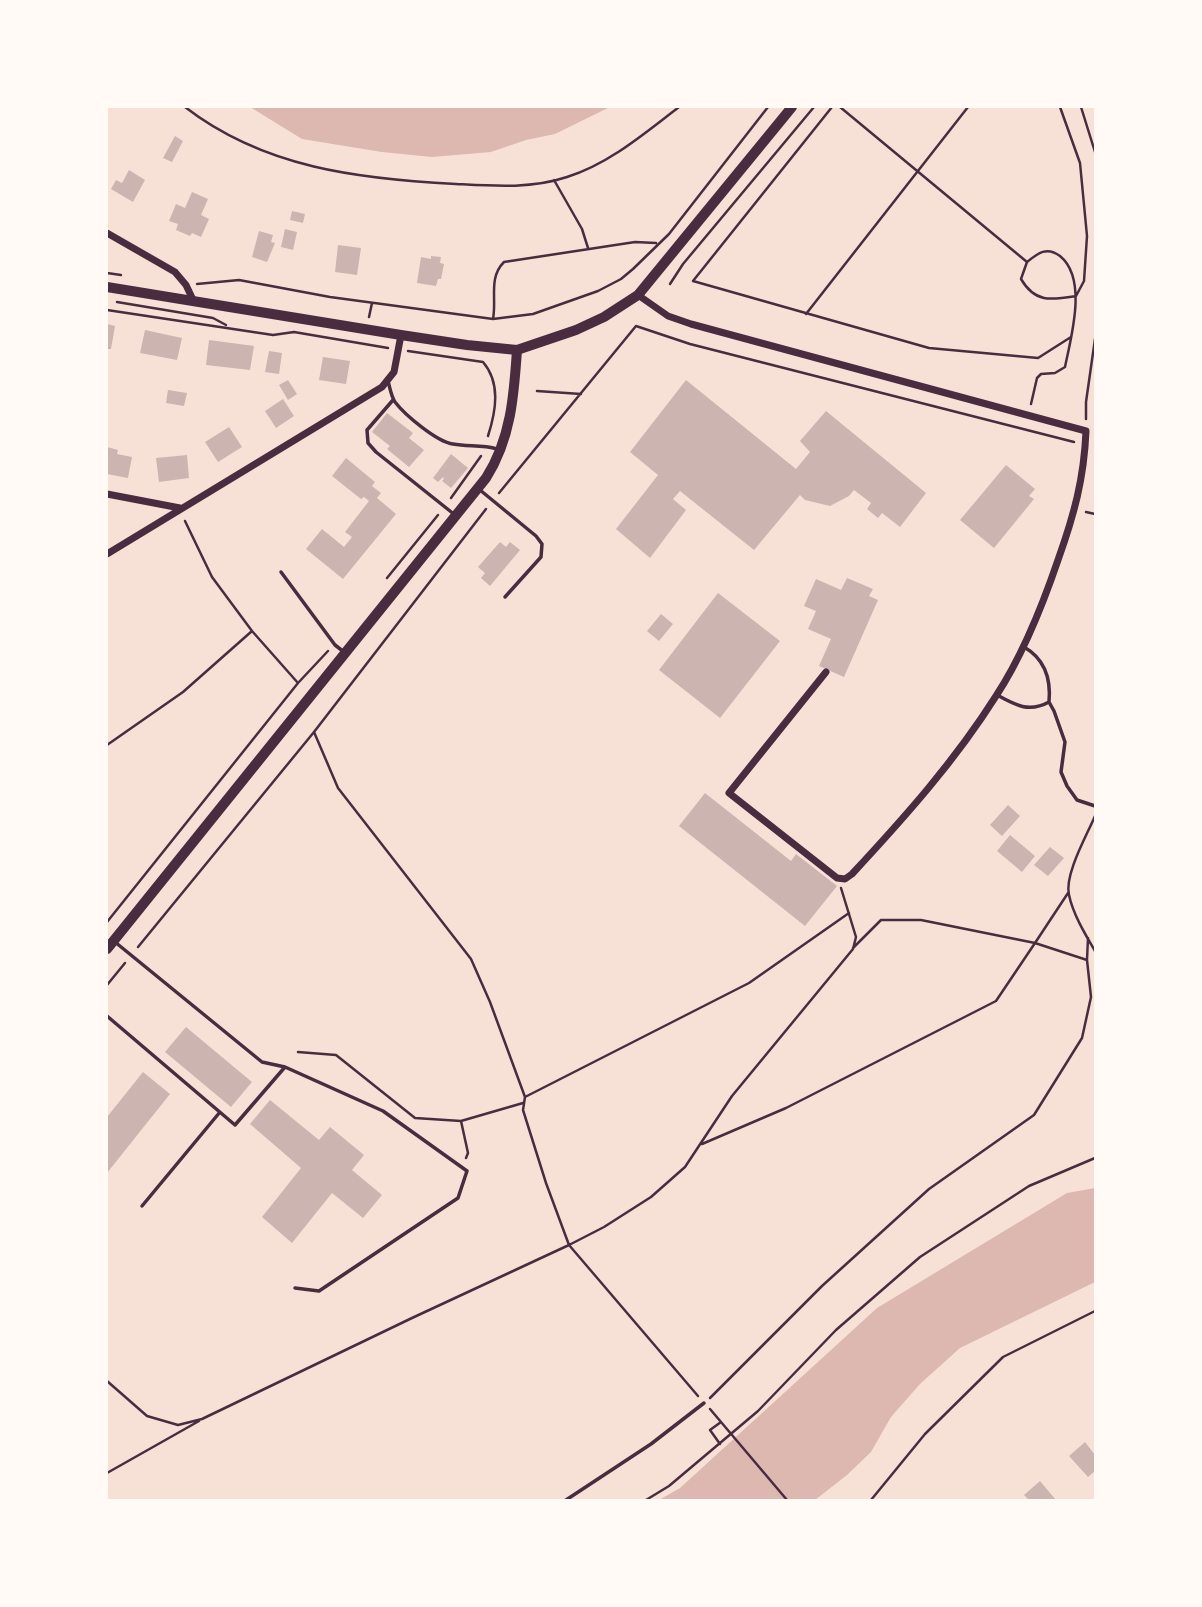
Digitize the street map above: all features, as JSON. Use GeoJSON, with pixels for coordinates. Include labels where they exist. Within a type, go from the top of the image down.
{"type":"FeatureCollection","features":[{"type":"Feature","properties":{"kind":"main road"},"geometry":{"type":"LineString","coordinates":[[110,945],[478,489],[502,450],[510,419],[517,349],[576,330],[604,317],[638,295],[792,107]]}},
{"type":"Feature","properties":{"kind":"street"},"geometry":{"type":"LineString","coordinates":[[107,233],[175,272],[186,285],[194,302]]}},
{"type":"Feature","properties":{"kind":"street"},"geometry":{"type":"LineString","coordinates":[[107,287],[467,345],[517,349]]}},
{"type":"Feature","properties":{"kind":"street"},"geometry":{"type":"LineString","coordinates":[[638,295],[668,316],[691,324],[1086,431],[1086,454],[1076,509],[1042,606],[997,695],[960,750],[918,802],[845,879],[837,878],[729,793],[826,672]]}},
{"type":"Feature","properties":{"kind":"street"},"geometry":{"type":"LineString","coordinates":[[107,554],[382,387],[394,372],[401,335]]}},
{"type":"Feature","properties":{"kind":"street"},"geometry":{"type":"LineString","coordinates":[[107,494],[180,508]]}},
{"type":"Feature","properties":{"kind":"lane"},"geometry":{"type":"LineString","coordinates":[[388,379],[393,400],[405,414],[441,440],[452,444],[486,445],[502,450]]}},
{"type":"Feature","properties":{"kind":"lane"},"geometry":{"type":"LineString","coordinates":[[393,400],[367,430],[368,443],[376,453],[456,516]]}},
{"type":"Feature","properties":{"kind":"lane"},"geometry":{"type":"LineString","coordinates":[[478,489],[536,536],[542,544],[541,557],[505,597]]}},
{"type":"Feature","properties":{"kind":"lane"},"geometry":{"type":"LineString","coordinates":[[281,572],[335,645],[346,654]]}},
{"type":"Feature","properties":{"kind":"lane"},"geometry":{"type":"LineString","coordinates":[[1023,646],[1035,653],[1051,686],[1049,702],[1055,711],[1065,742],[1061,772],[1067,786],[1077,800],[1095,806]]}},
{"type":"Feature","properties":{"kind":"lane"},"geometry":{"type":"LineString","coordinates":[[997,695],[1028,709],[1049,702]]}},
{"type":"Feature","properties":{"kind":"lane"},"geometry":{"type":"LineString","coordinates":[[110,945],[131,956],[262,1062],[285,1067],[383,1111],[467,1171],[458,1198],[319,1291],[295,1288]]}},
{"type":"Feature","properties":{"kind":"lane"},"geometry":{"type":"LineString","coordinates":[[107,1016],[235,1125],[285,1067]]}},
{"type":"Feature","properties":{"kind":"lane"},"geometry":{"type":"LineString","coordinates":[[142,1206],[220,1112]]}},
{"type":"Feature","properties":{"kind":"lane"},"geometry":{"type":"LineString","coordinates":[[566,1500],[652,1444],[704,1403]]}},
{"type":"Feature","properties":{"kind":"path"},"geometry":{"type":"LineString","coordinates":[[185,107],[210,126],[273,155],[330,172],[385,180],[509,186],[538,184],[567,177],[627,146],[679,107]]}},
{"type":"Feature","properties":{"kind":"path"},"geometry":{"type":"LineString","coordinates":[[186,285],[239,280],[330,297],[493,319],[533,314],[598,291],[633,269],[669,233],[768,107]]}},
{"type":"Feature","properties":{"kind":"path"},"geometry":{"type":"LineString","coordinates":[[670,284],[683,264],[814,107]]}},
{"type":"Feature","properties":{"kind":"path"},"geometry":{"type":"LineString","coordinates":[[832,107],[693,281],[929,348],[1038,358],[1071,337]]}},
{"type":"Feature","properties":{"kind":"path"},"geometry":{"type":"LineString","coordinates":[[841,107],[1027,262]]}},
{"type":"Feature","properties":{"kind":"path"},"geometry":{"type":"LineString","coordinates":[[806,314],[968,107]]}},
{"type":"Feature","properties":{"kind":"path"},"geometry":{"type":"LineString","coordinates":[[1060,107],[1080,163],[1087,236],[1084,281],[1076,296]]}},
{"type":"Feature","properties":{"kind":"path"},"geometry":{"type":"LineString","coordinates":[[1081,107],[1095,152]]}},
{"type":"Feature","properties":{"kind":"path"},"geometry":{"type":"LineString","coordinates":[[554,180],[582,229],[588,248]]}},
{"type":"Feature","properties":{"kind":"path"},"geometry":{"type":"LineString","coordinates":[[493,319],[494,279],[499,267],[505,262],[635,242],[658,243],[683,264]]}},
{"type":"Feature","properties":{"kind":"path"},"geometry":{"type":"LineString","coordinates":[[1030,407],[1037,378],[1041,373],[1055,373],[1065,367],[1075,320],[1076,296],[1071,273],[1064,260],[1054,251],[1041,251],[1027,262],[1021,279],[1027,289],[1041,298],[1054,300],[1076,296]]}},
{"type":"Feature","properties":{"kind":"path"},"geometry":{"type":"LineString","coordinates":[[107,273],[122,276]]}},
{"type":"Feature","properties":{"kind":"path"},"geometry":{"type":"LineString","coordinates":[[107,301],[213,318],[229,327]]}},
{"type":"Feature","properties":{"kind":"path"},"geometry":{"type":"LineString","coordinates":[[107,310],[273,335],[294,332],[483,362],[491,371],[495,390],[495,409],[486,445],[479,460],[385,581]]}},
{"type":"Feature","properties":{"kind":"path"},"geometry":{"type":"LineString","coordinates":[[107,985],[314,732],[493,501],[636,326],[690,344],[1086,446]]}},
{"type":"Feature","properties":{"kind":"path"},"geometry":{"type":"LineString","coordinates":[[1086,431],[1086,402],[1095,339]]}},
{"type":"Feature","properties":{"kind":"path"},"geometry":{"type":"LineString","coordinates":[[537,391],[581,394]]}},
{"type":"Feature","properties":{"kind":"path"},"geometry":{"type":"LineString","coordinates":[[180,508],[212,577],[252,631],[298,684]]}},
{"type":"Feature","properties":{"kind":"path"},"geometry":{"type":"LineString","coordinates":[[107,745],[183,692],[252,631]]}},
{"type":"Feature","properties":{"kind":"path"},"geometry":{"type":"LineString","coordinates":[[107,922],[298,684],[335,645]]}},
{"type":"Feature","properties":{"kind":"path"},"geometry":{"type":"LineString","coordinates":[[314,732],[338,788],[471,959],[525,1097],[523,1111],[545,1183],[569,1245],[787,1500]]}},
{"type":"Feature","properties":{"kind":"path"},"geometry":{"type":"LineString","coordinates":[[1095,816],[1069,879],[1068,893],[1095,951]]}},
{"type":"Feature","properties":{"kind":"path"},"geometry":{"type":"LineString","coordinates":[[837,878],[856,937],[853,949]]}},
{"type":"Feature","properties":{"kind":"path"},"geometry":{"type":"LineString","coordinates":[[701,1144],[786,1108],[996,1001],[1068,893]]}},
{"type":"Feature","properties":{"kind":"path"},"geometry":{"type":"LineString","coordinates":[[525,1097],[749,983],[849,913]]}},
{"type":"Feature","properties":{"kind":"path"},"geometry":{"type":"LineString","coordinates":[[107,1473],[202,1419],[569,1245],[604,1227],[651,1197],[685,1167],[732,1096],[853,949],[881,920],[921,920],[1035,943],[1087,960]]}},
{"type":"Feature","properties":{"kind":"path"},"geometry":{"type":"LineString","coordinates":[[704,1403],[822,1286],[929,1189],[1034,1115],[1082,1038],[1091,997],[1087,960],[1088,938]]}},
{"type":"Feature","properties":{"kind":"path"},"geometry":{"type":"LineString","coordinates":[[298,1052],[336,1055],[415,1118],[461,1121],[523,1103]]}},
{"type":"Feature","properties":{"kind":"path"},"geometry":{"type":"LineString","coordinates":[[461,1121],[468,1153],[462,1168]]}},
{"type":"Feature","properties":{"kind":"path"},"geometry":{"type":"LineString","coordinates":[[646,1500],[669,1486],[758,1411],[836,1331],[919,1257],[1029,1186],[1095,1158]]}},
{"type":"Feature","properties":{"kind":"path"},"geometry":{"type":"LineString","coordinates":[[871,1500],[925,1434],[1003,1357],[1095,1311]]}},
{"type":"Feature","properties":{"kind":"path"},"geometry":{"type":"LineString","coordinates":[[107,1381],[147,1416],[178,1425],[202,1419]]}},
{"type":"Feature","properties":{"kind":"path"},"geometry":{"type":"LineString","coordinates":[[720,1444],[710,1430],[721,1422]]}},
{"type":"Feature","properties":{"kind":"shaded area"},"geometry":{"type":"Polygon","coordinates":[[[250,107],[610,107],[555,134],[491,152],[432,157],[302,139],[250,107]]]}},
{"type":"Feature","properties":{"kind":"shaded area"},"geometry":{"type":"Polygon","coordinates":[[[1095,1188],[1095,1282],[960,1348],[920,1384],[891,1417],[871,1452],[815,1500],[659,1500],[680,1488],[877,1308],[1067,1193],[1095,1188]]]}},
{"type":"Feature","properties":{"kind":"building"},"geometry":{"type":"Polygon","coordinates":[[[175,136],[183,141],[172,162],[163,158],[175,136]]]}},
{"type":"Feature","properties":{"kind":"building"},"geometry":{"type":"Polygon","coordinates":[[[129,170],[145,180],[133,202],[111,189],[116,180],[122,183],[129,170]]]}},
{"type":"Feature","properties":{"kind":"building"},"geometry":{"type":"Polygon","coordinates":[[[192,192],[208,199],[201,215],[209,219],[201,237],[176,230],[178,224],[169,221],[176,204],[185,208],[192,192]]]}},
{"type":"Feature","properties":{"kind":"building"},"geometry":{"type":"Polygon","coordinates":[[[292,211],[305,214],[303,223],[290,220],[292,211]]]}},
{"type":"Feature","properties":{"kind":"building"},"geometry":{"type":"Polygon","coordinates":[[[285,229],[297,232],[293,250],[281,247],[285,229]]]}},
{"type":"Feature","properties":{"kind":"building"},"geometry":{"type":"Polygon","coordinates":[[[259,231],[273,235],[271,242],[275,243],[267,262],[252,257],[259,231]]]}},
{"type":"Feature","properties":{"kind":"building"},"geometry":{"type":"Polygon","coordinates":[[[338,245],[361,248],[357,275],[335,272],[338,245]]]}},
{"type":"Feature","properties":{"kind":"building"},"geometry":{"type":"Polygon","coordinates":[[[431,256],[441,257],[440,263],[444,264],[441,279],[438,279],[436,286],[417,283],[421,257],[431,259],[431,256]]]}},
{"type":"Feature","properties":{"kind":"building"},"geometry":{"type":"Polygon","coordinates":[[[107,324],[115,326],[111,349],[107,349],[107,324]]]}},
{"type":"Feature","properties":{"kind":"building"},"geometry":{"type":"Polygon","coordinates":[[[145,330],[182,338],[177,360],[140,353],[145,330]]]}},
{"type":"Feature","properties":{"kind":"building"},"geometry":{"type":"Polygon","coordinates":[[[209,340],[254,346],[250,370],[206,365],[209,340]]]}},
{"type":"Feature","properties":{"kind":"building"},"geometry":{"type":"Polygon","coordinates":[[[269,351],[282,353],[279,374],[265,372],[269,351]]]}},
{"type":"Feature","properties":{"kind":"building"},"geometry":{"type":"Polygon","coordinates":[[[323,357],[350,361],[346,384],[319,380],[323,357]]]}},
{"type":"Feature","properties":{"kind":"building"},"geometry":{"type":"Polygon","coordinates":[[[288,380],[297,394],[288,400],[279,385],[288,380]]]}},
{"type":"Feature","properties":{"kind":"building"},"geometry":{"type":"Polygon","coordinates":[[[686,380],[796,469],[810,452],[800,441],[826,411],[926,493],[900,527],[882,513],[878,518],[867,509],[871,503],[854,490],[849,496],[830,506],[805,500],[800,495],[754,550],[680,491],[673,499],[686,510],[650,558],[616,529],[658,475],[630,452],[686,380]]]}},
{"type":"Feature","properties":{"kind":"building"},"geometry":{"type":"Polygon","coordinates":[[[168,390],[187,393],[184,406],[166,403],[168,390]]]}},
{"type":"Feature","properties":{"kind":"building"},"geometry":{"type":"Polygon","coordinates":[[[283,399],[294,416],[276,428],[265,411],[283,399]]]}},
{"type":"Feature","properties":{"kind":"building"},"geometry":{"type":"Polygon","coordinates":[[[387,413],[413,433],[409,438],[424,450],[409,467],[387,449],[390,446],[372,432],[387,413]]]}},
{"type":"Feature","properties":{"kind":"building"},"geometry":{"type":"Polygon","coordinates":[[[229,427],[242,447],[218,462],[205,442],[229,427]]]}},
{"type":"Feature","properties":{"kind":"building"},"geometry":{"type":"Polygon","coordinates":[[[107,447],[118,450],[117,454],[132,457],[128,478],[107,474],[107,447]]]}},
{"type":"Feature","properties":{"kind":"building"},"geometry":{"type":"Polygon","coordinates":[[[451,454],[468,468],[451,488],[442,481],[443,477],[438,482],[433,478],[451,454]]]}},
{"type":"Feature","properties":{"kind":"building"},"geometry":{"type":"Polygon","coordinates":[[[187,455],[189,478],[159,482],[156,458],[187,455]]]}},
{"type":"Feature","properties":{"kind":"building"},"geometry":{"type":"Polygon","coordinates":[[[346,458],[375,482],[372,486],[381,493],[377,498],[396,514],[343,579],[306,549],[322,529],[344,547],[352,537],[345,532],[369,501],[364,497],[361,499],[332,476],[346,458]]]}},
{"type":"Feature","properties":{"kind":"building"},"geometry":{"type":"Polygon","coordinates":[[[1006,465],[1035,489],[1029,496],[1034,499],[994,548],[960,520],[1006,465]]]}},
{"type":"Feature","properties":{"kind":"building"},"geometry":{"type":"Polygon","coordinates":[[[500,542],[506,547],[510,542],[520,550],[490,586],[481,578],[485,573],[478,567],[500,542]]]}},
{"type":"Feature","properties":{"kind":"building"},"geometry":{"type":"Polygon","coordinates":[[[847,578],[873,589],[869,596],[878,600],[844,677],[819,666],[831,639],[808,629],[816,611],[804,606],[816,579],[841,590],[847,578]]]}},
{"type":"Feature","properties":{"kind":"building"},"geometry":{"type":"Polygon","coordinates":[[[718,593],[780,641],[720,718],[659,670],[718,593]]]}},
{"type":"Feature","properties":{"kind":"building"},"geometry":{"type":"Polygon","coordinates":[[[661,614],[673,624],[659,641],[647,631],[661,614]]]}},
{"type":"Feature","properties":{"kind":"building"},"geometry":{"type":"Polygon","coordinates":[[[705,793],[791,861],[796,854],[837,886],[805,926],[679,826],[705,793]]]}},
{"type":"Feature","properties":{"kind":"building"},"geometry":{"type":"Polygon","coordinates":[[[1008,805],[1020,816],[1002,836],[990,825],[1008,805]]]}},
{"type":"Feature","properties":{"kind":"building"},"geometry":{"type":"Polygon","coordinates":[[[1010,835],[1035,856],[1022,872],[997,851],[1010,835]]]}},
{"type":"Feature","properties":{"kind":"building"},"geometry":{"type":"Polygon","coordinates":[[[1050,847],[1064,858],[1048,876],[1034,865],[1050,847]]]}},
{"type":"Feature","properties":{"kind":"building"},"geometry":{"type":"Polygon","coordinates":[[[186,1027],[252,1082],[231,1107],[165,1052],[186,1027]]]}},
{"type":"Feature","properties":{"kind":"building"},"geometry":{"type":"Polygon","coordinates":[[[143,1072],[170,1094],[107,1173],[107,1117],[143,1072]]]}},
{"type":"Feature","properties":{"kind":"building"},"geometry":{"type":"Polygon","coordinates":[[[270,1100],[319,1140],[330,1127],[364,1155],[352,1170],[382,1195],[363,1218],[332,1193],[292,1243],[262,1217],[301,1168],[250,1124],[270,1100]]]}},
{"type":"Feature","properties":{"kind":"building"},"geometry":{"type":"Polygon","coordinates":[[[1085,1442],[1095,1455],[1095,1471],[1088,1477],[1069,1456],[1085,1442]]]}},
{"type":"Feature","properties":{"kind":"building"},"geometry":{"type":"Polygon","coordinates":[[[1040,1481],[1056,1500],[1029,1500],[1024,1495],[1040,1481]]]}}]}
